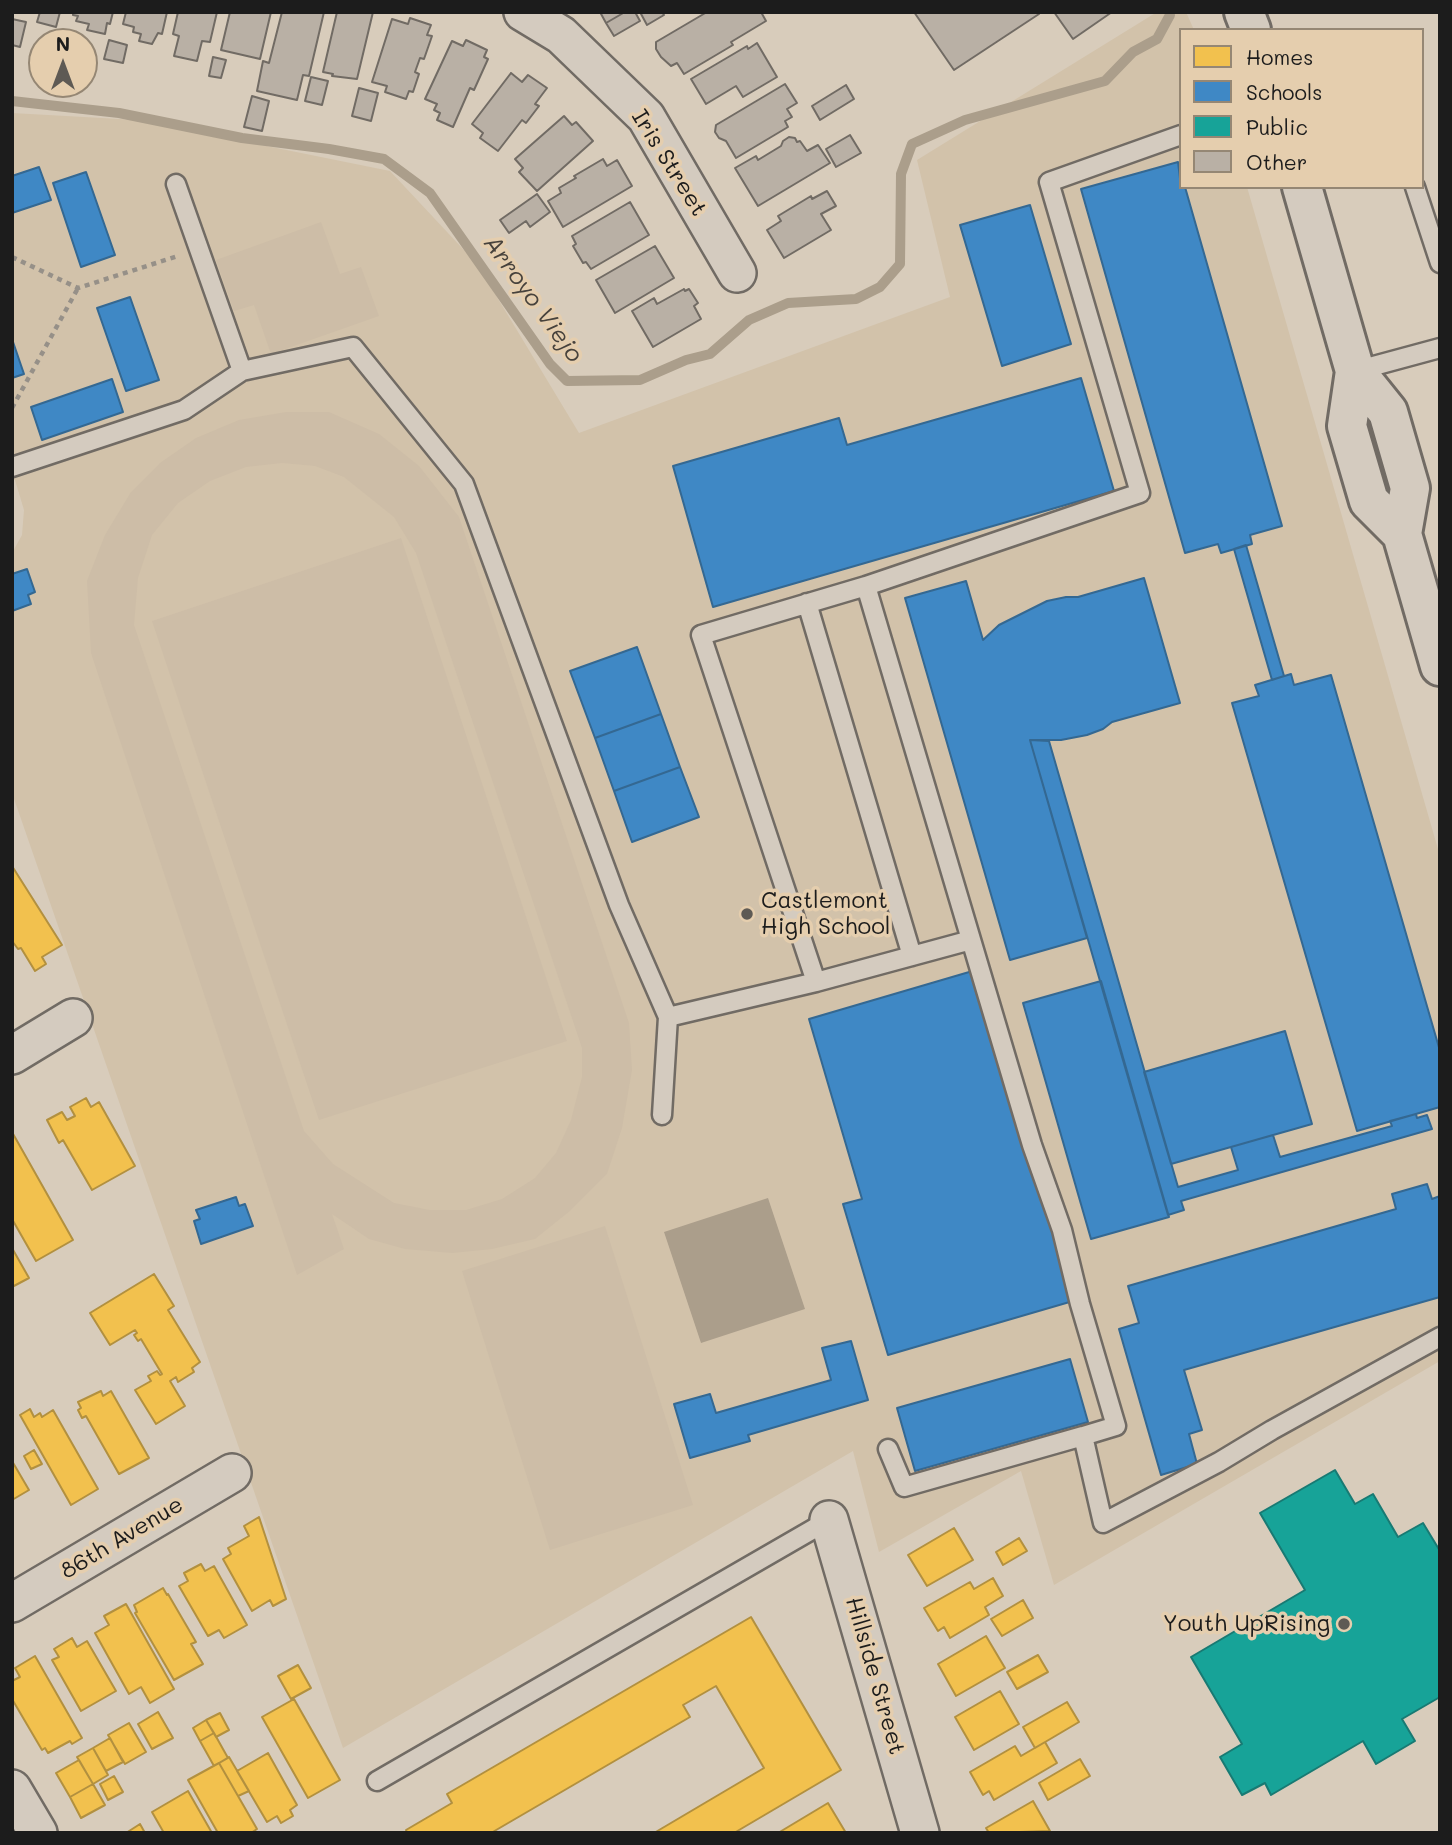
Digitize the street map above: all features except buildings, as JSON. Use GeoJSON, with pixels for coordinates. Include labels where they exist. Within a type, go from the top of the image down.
{"type":"FeatureCollection","features":[{"type":"Feature","properties":{"kind":"main road"},"geometry":{"type":"LineString","coordinates":[[1302,189],[1355,371],[1347,426],[1369,501],[1402,534],[1440,666]]}},
{"type":"Feature","properties":{"kind":"street","name":"Iris Street"},"geometry":{"type":"LineString","coordinates":[[523,12],[561,35],[646,117],[737,273]]}},
{"type":"Feature","properties":{"kind":"street"},"geometry":{"type":"LineString","coordinates":[[12,1055],[73,1018]]}},
{"type":"Feature","properties":{"kind":"street","name":"86th Avenue"},"geometry":{"type":"LineString","coordinates":[[12,1603],[232,1474]]}},
{"type":"Feature","properties":{"kind":"street","name":"Hillside Street"},"geometry":{"type":"LineString","coordinates":[[829,1520],[920,1833]]}},
{"type":"Feature","properties":{"kind":"street"},"geometry":{"type":"LineString","coordinates":[[12,1789],[38,1833]]}},
{"type":"Feature","properties":{"kind":"lane"},"geometry":{"type":"LineString","coordinates":[[816,982],[701,635],[866,586],[1140,494],[1049,182],[1179,136]]}},
{"type":"Feature","properties":{"kind":"lane"},"geometry":{"type":"LineString","coordinates":[[176,184],[242,371]]}},
{"type":"Feature","properties":{"kind":"lane"},"geometry":{"type":"LineString","coordinates":[[1416,189],[1440,264]]}},
{"type":"Feature","properties":{"kind":"lane"},"geometry":{"type":"LineString","coordinates":[[12,467],[184,410],[242,371],[353,347],[464,484],[619,905],[668,1017],[662,1115]]}},
{"type":"Feature","properties":{"kind":"lane"},"geometry":{"type":"LineString","coordinates":[[1355,371],[1440,348]]}},
{"type":"Feature","properties":{"kind":"lane"},"geometry":{"type":"LineString","coordinates":[[866,586],[1032,1145],[1062,1230],[1080,1304],[1116,1426],[904,1487],[888,1448]]}},
{"type":"Feature","properties":{"kind":"lane"},"geometry":{"type":"LineString","coordinates":[[807,603],[912,956]]}},
{"type":"Feature","properties":{"kind":"lane"},"geometry":{"type":"LineString","coordinates":[[668,1017],[816,982],[971,940]]}},
{"type":"Feature","properties":{"kind":"lane"},"geometry":{"type":"LineString","coordinates":[[1083,1436],[1103,1523],[1219,1462],[1440,1337]]}},
{"type":"Feature","properties":{"kind":"lane"},"geometry":{"type":"LineString","coordinates":[[377,1781],[829,1520]]}},
{"type":"Feature","properties":{"kind":"path"},"geometry":{"type":"LineString","coordinates":[[12,257],[78,288],[199,249]]}},
{"type":"Feature","properties":{"kind":"path"},"geometry":{"type":"LineString","coordinates":[[12,408],[78,288]]}},
{"type":"Feature","properties":{"kind":"shaded area","name":"Castlemont High School"},"geometry":{"type":"Polygon","coordinates":[[[1157,12],[1186,12],[1193,28],[1179,28],[1179,189],[1248,189],[1440,856],[1440,1361],[1054,1585],[1021,1471],[879,1552],[853,1451],[343,1748],[12,793],[12,553],[22,535],[24,510],[15,480],[12,480],[12,113],[138,120],[390,171],[477,264],[579,433],[950,297],[917,160],[1157,12]]]}},
{"type":"Feature","properties":{"kind":"shaded area"},"geometry":{"type":"Polygon","coordinates":[[[321,222],[340,274],[361,267],[379,316],[271,354],[254,305],[234,311],[216,260],[321,222]]]}},
{"type":"Feature","properties":{"kind":"shaded area"},"geometry":{"type":"Polygon","coordinates":[[[286,412],[329,412],[379,434],[419,466],[459,517],[629,1023],[632,1070],[622,1128],[607,1174],[571,1210],[535,1239],[492,1249],[452,1253],[405,1249],[369,1239],[332,1214],[344,1249],[297,1275],[91,653],[87,581],[105,535],[131,492],[160,463],[196,438],[239,420],[286,412]],[[282,463],[246,467],[210,481],[178,503],[152,535],[138,578],[134,625],[304,1131],[333,1164],[394,1203],[430,1210],[466,1210],[502,1199],[535,1178],[556,1153],[571,1120],[582,1077],[582,1048],[416,553],[394,517],[344,477],[315,466],[282,463]]]}},
{"type":"Feature","properties":{"kind":"shaded area"},"geometry":{"type":"Polygon","coordinates":[[[401,538],[567,1041],[319,1120],[152,621],[401,538]]]}},
{"type":"Feature","properties":{"kind":"shaded area"},"geometry":{"type":"Polygon","coordinates":[[[768,1198],[805,1309],[701,1343],[664,1232],[768,1198]]]}},
{"type":"Feature","properties":{"kind":"shaded area"},"geometry":{"type":"Polygon","coordinates":[[[605,1226],[693,1505],[550,1550],[462,1271],[605,1226]]]}},
{"type":"Feature","properties":{"kind":"waterway","name":"Arroyo Viejo"},"geometry":{"type":"LineString","coordinates":[[12,101],[119,113],[242,138],[384,159],[430,193],[550,364],[567,381],[640,380],[686,360],[710,354],[749,320],[788,303],[856,299],[880,287],[900,264],[901,174],[912,144],[965,120],[1105,81],[1133,52],[1157,39],[1170,15]]}},
{"type":"Feature","properties":{"kind":"place","name":"Castlemont High School"},"geometry":{"type":"Point","coordinates":[747,914]}},
{"type":"Feature","properties":{"kind":"place","name":"Youth UpRising"},"geometry":{"type":"Point","coordinates":[1344,1624]}}]}
